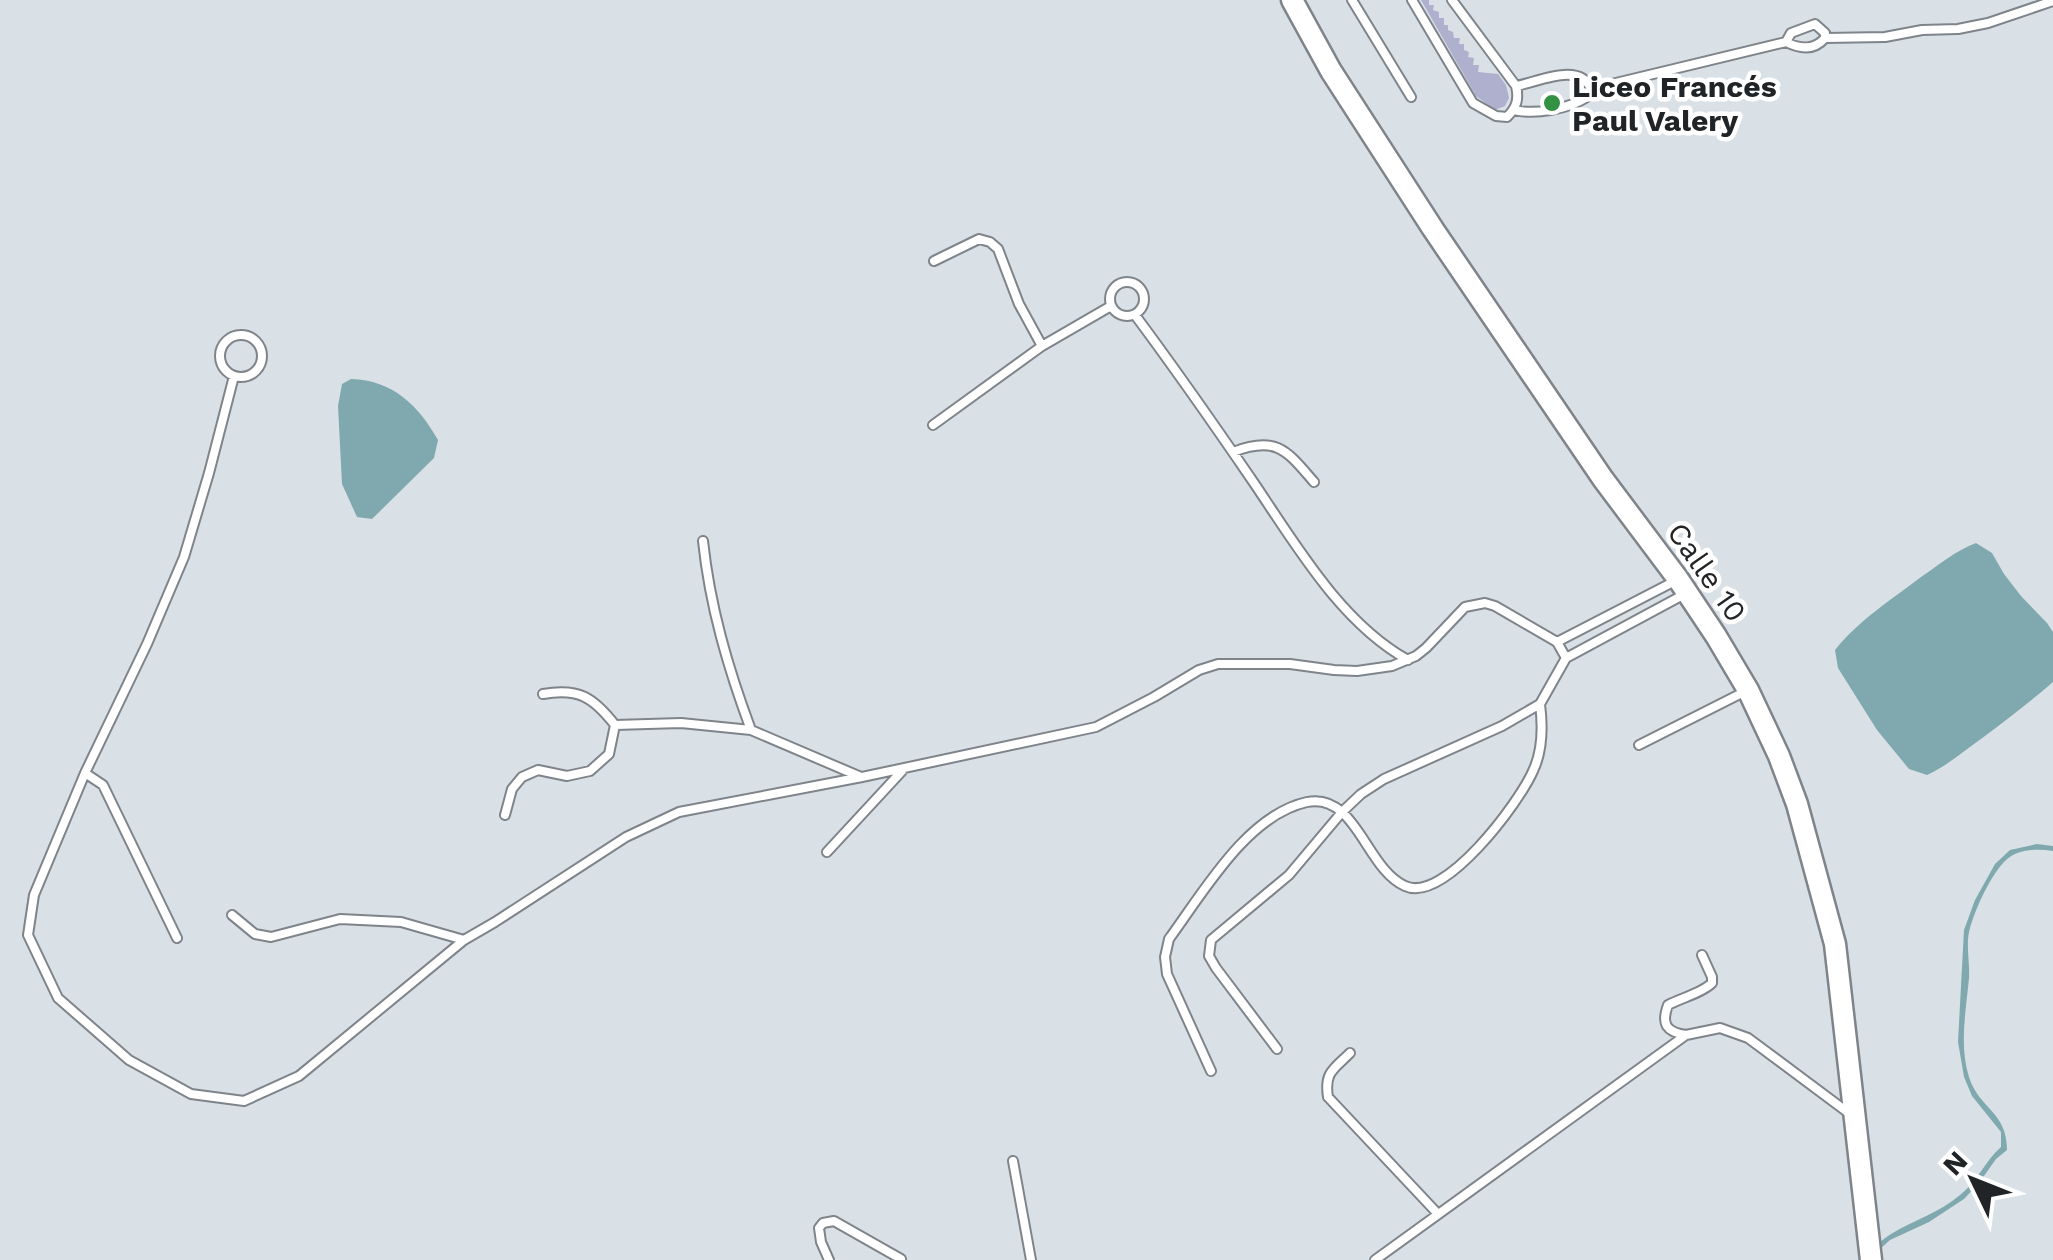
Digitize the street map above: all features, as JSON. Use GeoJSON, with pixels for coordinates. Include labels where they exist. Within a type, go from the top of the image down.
{"type":"FeatureCollection","features":[{"type":"Feature","properties":{"kind":"main road","name":"Calle 10"},"geometry":{"type":"LineString","coordinates":[[1292,0],[1330,71],[1433,229],[1603,479],[1683,586],[1748,690],[1779,756],[1797,804],[1834,944],[1871,1260]]}},
{"type":"Feature","properties":{"kind":"lane"},"geometry":{"type":"LineString","coordinates":[[1352,0],[1412,97]]}},
{"type":"Feature","properties":{"kind":"lane"},"geometry":{"type":"LineString","coordinates":[[1412,0],[1473,103],[1496,116],[1506,116],[1514,110],[1516,86],[1452,0]]}},
{"type":"Feature","properties":{"kind":"lane"},"geometry":{"type":"LineString","coordinates":[[1591,89],[1786,42],[1808,48],[1826,38],[1886,37],[1958,28],[1988,23],[2053,2]]}},
{"type":"Feature","properties":{"kind":"lane"},"geometry":{"type":"LineString","coordinates":[[1786,42],[1792,33],[1815,24],[1826,38]]}},
{"type":"Feature","properties":{"kind":"lane"},"geometry":{"type":"LineString","coordinates":[[1514,110],[1527,113],[1578,103],[1588,97],[1591,89],[1580,75],[1516,86]]}},
{"type":"Feature","properties":{"kind":"lane"},"geometry":{"type":"LineString","coordinates":[[934,261],[979,240],[998,248],[1019,304],[1042,346]]}},
{"type":"Feature","properties":{"kind":"lane"},"geometry":{"type":"LineString","coordinates":[[1124,282],[1133,283],[1143,292],[1142,309],[1135,315],[1118,314],[1111,306],[1110,293],[1124,282]]}},
{"type":"Feature","properties":{"kind":"lane"},"geometry":{"type":"LineString","coordinates":[[934,425],[1042,346],[1111,306]]}},
{"type":"Feature","properties":{"kind":"lane"},"geometry":{"type":"LineString","coordinates":[[1135,315],[1186,383],[1304,558],[1336,598],[1382,644],[1408,660]]}},
{"type":"Feature","properties":{"kind":"lane"},"geometry":{"type":"LineString","coordinates":[[233,336],[248,336],[261,352],[259,366],[248,376],[234,376],[222,366],[222,346],[233,336]]}},
{"type":"Feature","properties":{"kind":"lane"},"geometry":{"type":"LineString","coordinates":[[234,376],[184,557],[34,895],[28,934],[58,998],[128,1060],[190,1094],[244,1102],[299,1076],[464,940],[626,836],[679,812],[862,778],[1096,727],[1199,670],[1218,664],[1290,664],[1358,671],[1392,666],[1426,648],[1456,614],[1474,604],[1495,606],[1557,642],[1566,658]]}},
{"type":"Feature","properties":{"kind":"lane"},"geometry":{"type":"LineString","coordinates":[[1233,452],[1249,446],[1272,445],[1288,452],[1314,482]]}},
{"type":"Feature","properties":{"kind":"lane"},"geometry":{"type":"LineString","coordinates":[[703,541],[708,585],[731,676],[751,730]]}},
{"type":"Feature","properties":{"kind":"lane"},"geometry":{"type":"LineString","coordinates":[[1557,642],[1683,586]]}},
{"type":"Feature","properties":{"kind":"lane"},"geometry":{"type":"LineString","coordinates":[[1277,1048],[1216,968],[1209,956],[1211,940],[1289,875],[1361,794],[1384,779],[1502,726],[1540,704],[1566,658],[1683,586]]}},
{"type":"Feature","properties":{"kind":"lane"},"geometry":{"type":"LineString","coordinates":[[1639,745],[1748,690]]}},
{"type":"Feature","properties":{"kind":"lane"},"geometry":{"type":"LineString","coordinates":[[543,694],[564,691],[583,695],[598,704],[615,725]]}},
{"type":"Feature","properties":{"kind":"lane"},"geometry":{"type":"LineString","coordinates":[[1212,1071],[1167,974],[1165,957],[1169,939],[1238,845],[1274,817],[1303,803],[1324,800],[1342,812],[1388,874],[1408,888],[1432,887],[1452,873],[1504,819],[1533,772],[1540,750],[1540,704]]}},
{"type":"Feature","properties":{"kind":"lane"},"geometry":{"type":"LineString","coordinates":[[615,725],[682,723],[751,730],[862,778]]}},
{"type":"Feature","properties":{"kind":"lane"},"geometry":{"type":"LineString","coordinates":[[505,815],[512,790],[522,777],[538,770],[566,776],[590,771],[609,754],[615,725]]}},
{"type":"Feature","properties":{"kind":"lane"},"geometry":{"type":"LineString","coordinates":[[827,852],[904,769]]}},
{"type":"Feature","properties":{"kind":"lane"},"geometry":{"type":"LineString","coordinates":[[85,773],[103,785],[177,938]]}},
{"type":"Feature","properties":{"kind":"lane"},"geometry":{"type":"LineString","coordinates":[[232,916],[255,934],[271,937],[340,919],[401,922],[464,940]]}},
{"type":"Feature","properties":{"kind":"lane"},"geometry":{"type":"LineString","coordinates":[[1702,956],[1712,983],[1706,990],[1668,1005],[1666,1026],[1674,1033],[1686,1035],[1720,1028],[1748,1038],[1854,1117]]}},
{"type":"Feature","properties":{"kind":"lane"},"geometry":{"type":"LineString","coordinates":[[1375,1260],[1686,1035]]}},
{"type":"Feature","properties":{"kind":"lane"},"geometry":{"type":"LineString","coordinates":[[1350,1053],[1329,1073],[1325,1082],[1328,1096],[1438,1214]]}},
{"type":"Feature","properties":{"kind":"lane"},"geometry":{"type":"LineString","coordinates":[[1012,1161],[1031,1260]]}},
{"type":"Feature","properties":{"kind":"lane"},"geometry":{"type":"LineString","coordinates":[[830,1260],[819,1228],[834,1221],[900,1260],[914,1260]]}},
{"type":"Feature","properties":{"kind":"shaded area"},"geometry":{"type":"Polygon","coordinates":[[[1421,0],[1434,5],[1433,10],[1444,18],[1444,25],[1448,25],[1454,38],[1460,38],[1459,44],[1464,44],[1468,57],[1474,58],[1473,65],[1479,65],[1478,72],[1498,74],[1509,98],[1505,106],[1495,110],[1476,96],[1421,0]]]}},
{"type":"Feature","properties":{"kind":"shaded area"},"geometry":{"type":"Polygon","coordinates":[[[351,379],[380,384],[403,397],[438,440],[434,458],[372,519],[357,517],[342,484],[338,406],[342,384],[351,379]]]}},
{"type":"Feature","properties":{"kind":"shaded area"},"geometry":{"type":"Polygon","coordinates":[[[1976,543],[1992,553],[2004,574],[2053,632],[2053,682],[1957,757],[1927,775],[1909,769],[1877,730],[1838,668],[1835,650],[1887,602],[1947,558],[1976,543]]]}},
{"type":"Feature","properties":{"kind":"shaded area"},"geometry":{"type":"Polygon","coordinates":[[[2037,844],[2053,846],[2053,851],[2029,850],[2007,859],[1986,888],[1968,938],[1966,1065],[1974,1088],[1998,1118],[2007,1150],[1964,1199],[1929,1222],[1890,1240],[1868,1260],[1861,1260],[1891,1234],[1960,1195],[2001,1147],[2001,1132],[1972,1096],[1964,1077],[1958,1042],[1964,930],[1995,864],[2010,850],[2037,844]]]}},
{"type":"Feature","properties":{"kind":"place","name":"Liceo Francés Paul Valery"},"geometry":{"type":"Point","coordinates":[1552,103]}}]}
